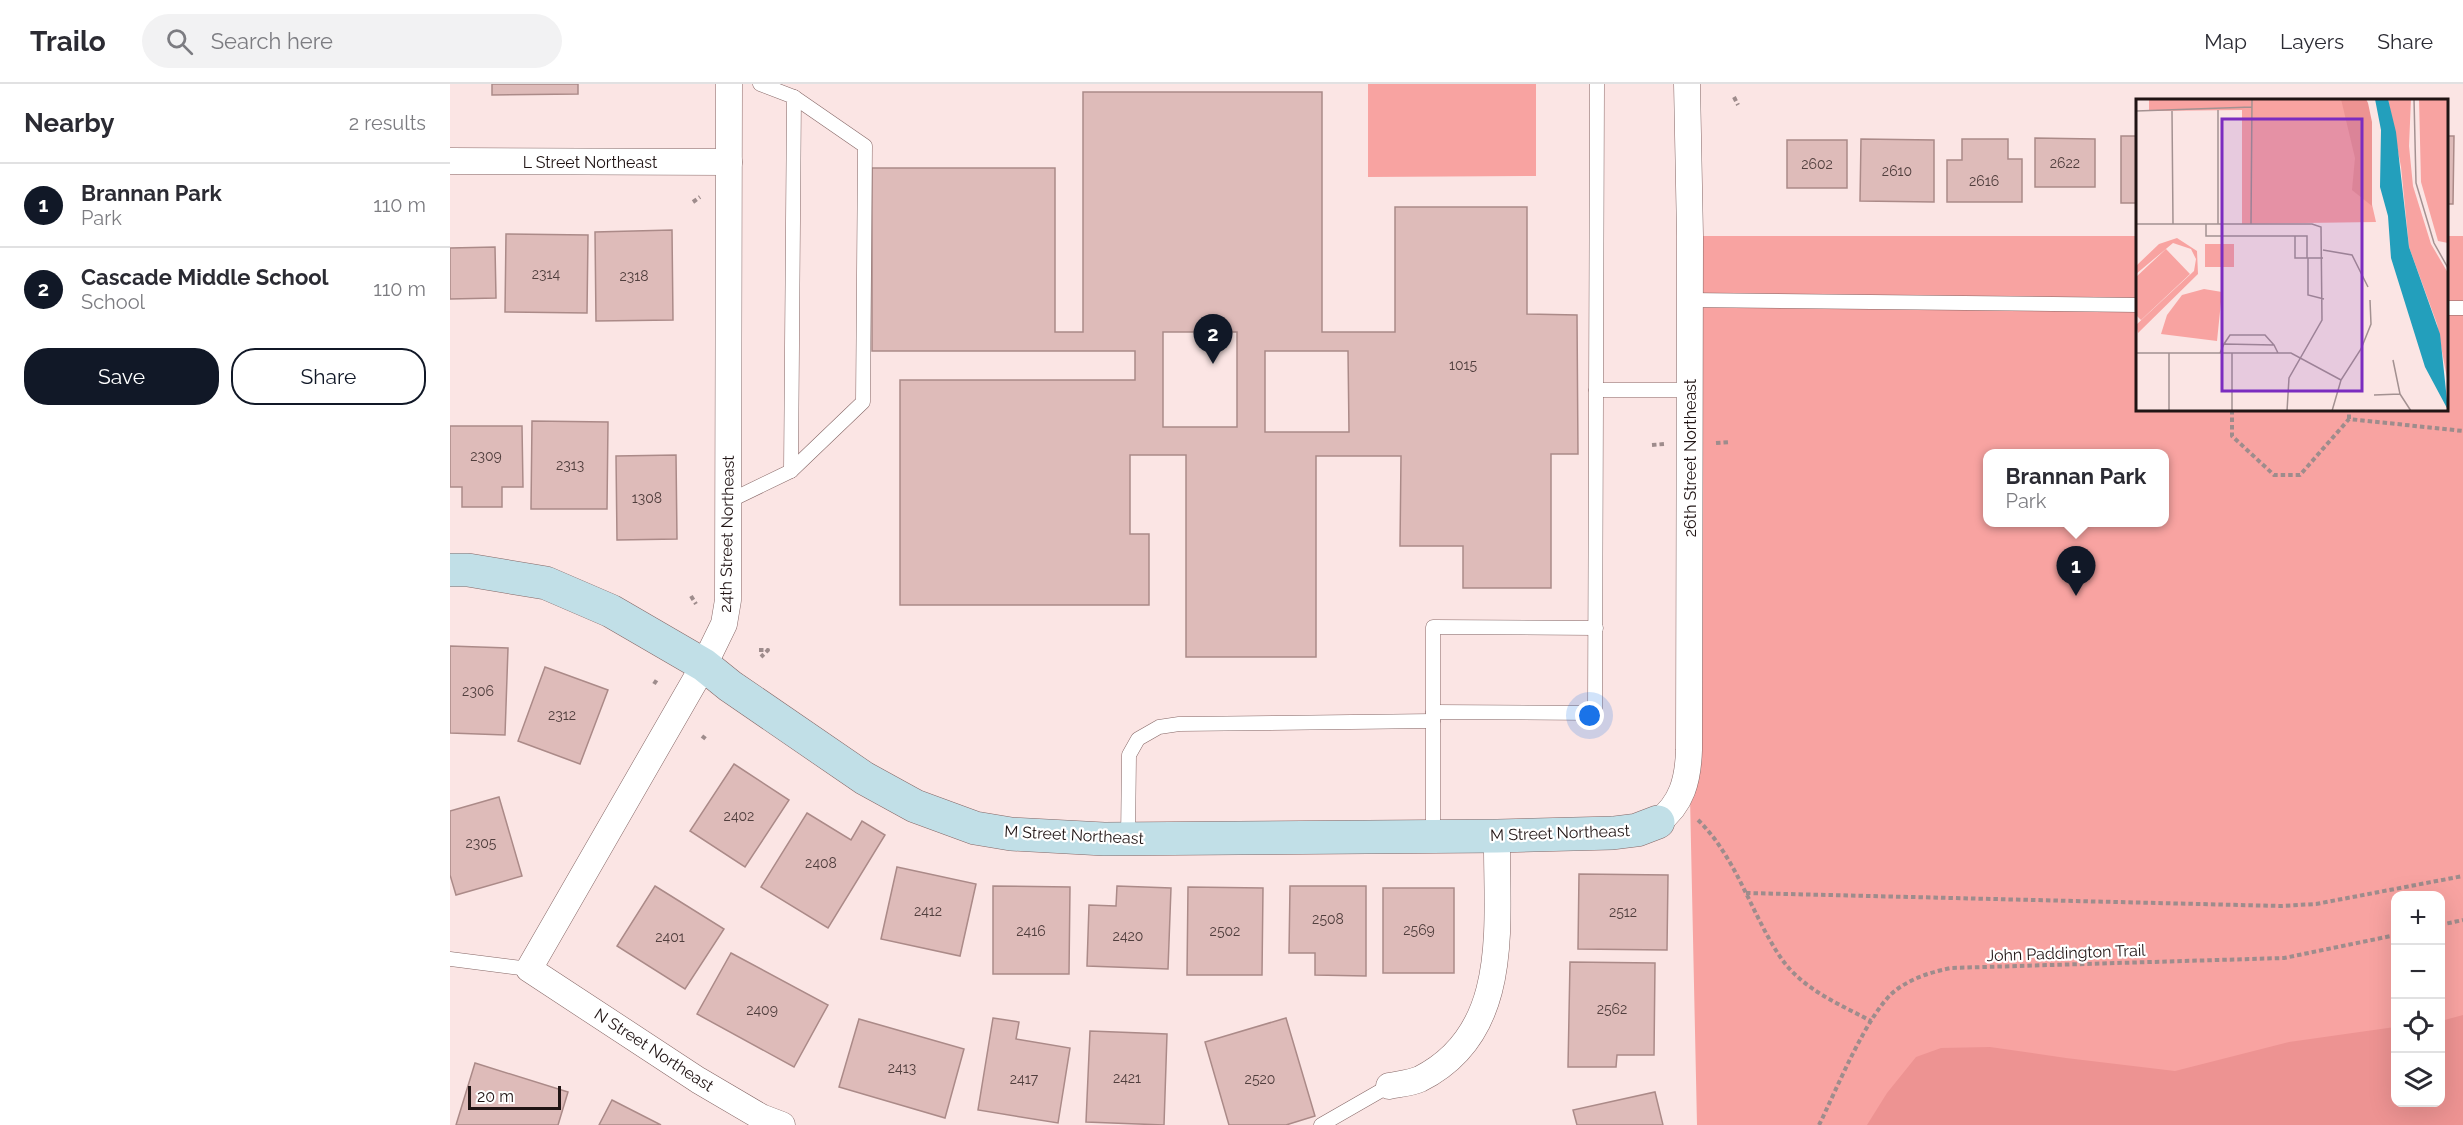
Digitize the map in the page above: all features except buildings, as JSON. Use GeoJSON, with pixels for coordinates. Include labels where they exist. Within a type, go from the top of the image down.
{"type":"FeatureCollection","features":[{"type":"Feature","properties":{"kind":"street","name":"24th Street Northeast"},"geometry":{"type":"LineString","coordinates":[[529,969],[704,665],[724,624],[728,600],[729,501],[729,84]]}},
{"type":"Feature","properties":{"kind":"street","name":"26th Street Northeast"},"geometry":{"type":"LineString","coordinates":[[1668,812],[1687,775],[1689,750],[1690,300],[1687,84]]}},
{"type":"Feature","properties":{"kind":"street","name":"L Street Northeast"},"geometry":{"type":"LineString","coordinates":[[450,161],[729,162]]}},
{"type":"Feature","properties":{"kind":"street","name":"M Street Northeast"},"geometry":{"type":"LineString","coordinates":[[450,570],[468,570],[546,583],[611,611],[704,665],[730,686],[864,778],[915,806],[975,828],[1055,837],[1497,836],[1613,833],[1637,830],[1668,812]]}},
{"type":"Feature","properties":{"kind":"street"},"geometry":{"type":"LineString","coordinates":[[1389,1086],[1418,1080],[1441,1066],[1465,1043],[1485,1007],[1496,957],[1497,836]]}},
{"type":"Feature","properties":{"kind":"street","name":"N Street Northeast"},"geometry":{"type":"LineString","coordinates":[[529,969],[698,1080],[761,1117],[782,1125]]}},
{"type":"Feature","properties":{"kind":"lane"},"geometry":{"type":"LineString","coordinates":[[729,501],[791,471],[863,402],[865,146],[794,98],[760,84]]}},
{"type":"Feature","properties":{"kind":"lane"},"geometry":{"type":"LineString","coordinates":[[1128,838],[1129,755],[1138,739],[1159,727],[1179,724],[1595,713],[1598,84]]}},
{"type":"Feature","properties":{"kind":"lane"},"geometry":{"type":"LineString","coordinates":[[791,471],[794,98]]}},
{"type":"Feature","properties":{"kind":"lane"},"geometry":{"type":"LineString","coordinates":[[1690,300],[2136,305]]}},
{"type":"Feature","properties":{"kind":"lane"},"geometry":{"type":"LineString","coordinates":[[1596,390],[1690,390]]}},
{"type":"Feature","properties":{"kind":"lane"},"geometry":{"type":"LineString","coordinates":[[1433,836],[1433,627],[1596,628]]}},
{"type":"Feature","properties":{"kind":"lane"},"geometry":{"type":"LineString","coordinates":[[450,959],[529,969]]}},
{"type":"Feature","properties":{"kind":"lane"},"geometry":{"type":"LineString","coordinates":[[1321,1125],[1389,1086]]}},
{"type":"Feature","properties":{"kind":"path"},"geometry":{"type":"LineString","coordinates":[[1734,97],[1738,105]]}},
{"type":"Feature","properties":{"kind":"path"},"geometry":{"type":"LineString","coordinates":[[693,202],[700,197]]}},
{"type":"Feature","properties":{"kind":"path"},"geometry":{"type":"LineString","coordinates":[[2232,411],[2232,436],[2274,475],[2300,475],[2349,419],[2349,411]]}},
{"type":"Feature","properties":{"kind":"path"},"geometry":{"type":"LineString","coordinates":[[2349,419],[2463,431]]}},
{"type":"Feature","properties":{"kind":"path"},"geometry":{"type":"LineString","coordinates":[[1715,443],[1730,442]]}},
{"type":"Feature","properties":{"kind":"path"},"geometry":{"type":"LineString","coordinates":[[759,651],[768,650],[761,657]]}},
{"type":"Feature","properties":{"kind":"path"},"geometry":{"type":"LineString","coordinates":[[654,684],[658,678]]}},
{"type":"Feature","properties":{"kind":"path"},"geometry":{"type":"LineString","coordinates":[[702,736],[707,740]]}},
{"type":"Feature","properties":{"kind":"path"},"geometry":{"type":"LineString","coordinates":[[1668,812],[1710,832],[1781,959],[1797,977],[1813,990],[1871,1021]]}},
{"type":"Feature","properties":{"kind":"path"},"geometry":{"type":"LineString","coordinates":[[1746,893],[2281,906],[2316,904],[2463,876]]}},
{"type":"Feature","properties":{"kind":"path"},"geometry":{"type":"LineString","coordinates":[[2445,924],[2463,920]]}},
{"type":"Feature","properties":{"kind":"path","name":"John Paddington Trail"},"geometry":{"type":"LineString","coordinates":[[1819,1125],[1876,1011],[1895,991],[1918,977],[1951,968],[2284,958],[2391,936]]}},
{"type":"Feature","properties":{"kind":"shaded area"},"geometry":{"type":"Polygon","coordinates":[[[1368,84],[1536,84],[1536,176],[1368,177],[1368,84]]]}},
{"type":"Feature","properties":{"kind":"shaded area"},"geometry":{"type":"Polygon","coordinates":[[[1690,236],[2136,236],[2136,411],[2448,411],[2448,236],[2463,236],[2463,1053],[2445,1056],[2445,891],[2391,891],[2391,1066],[2118,1125],[1697,1125],[1689,750],[1690,236]]]}},
{"type":"Feature","properties":{"kind":"shaded area"},"geometry":{"type":"Polygon","coordinates":[[[2463,1015],[2463,1125],[1867,1125],[1887,1093],[1916,1057],[1941,1048],[1990,1047],[2175,1071],[2289,1042],[2391,1028],[2391,1107],[2445,1107],[2445,1020],[2463,1015]]]}},
{"type":"Feature","properties":{"kind":"place","name":"Cascade Middle School"},"geometry":{"type":"Point","coordinates":[1213,364]}},
{"type":"Feature","properties":{"kind":"place","name":"Brannan Park"},"geometry":{"type":"Point","coordinates":[2076,596]}}]}
